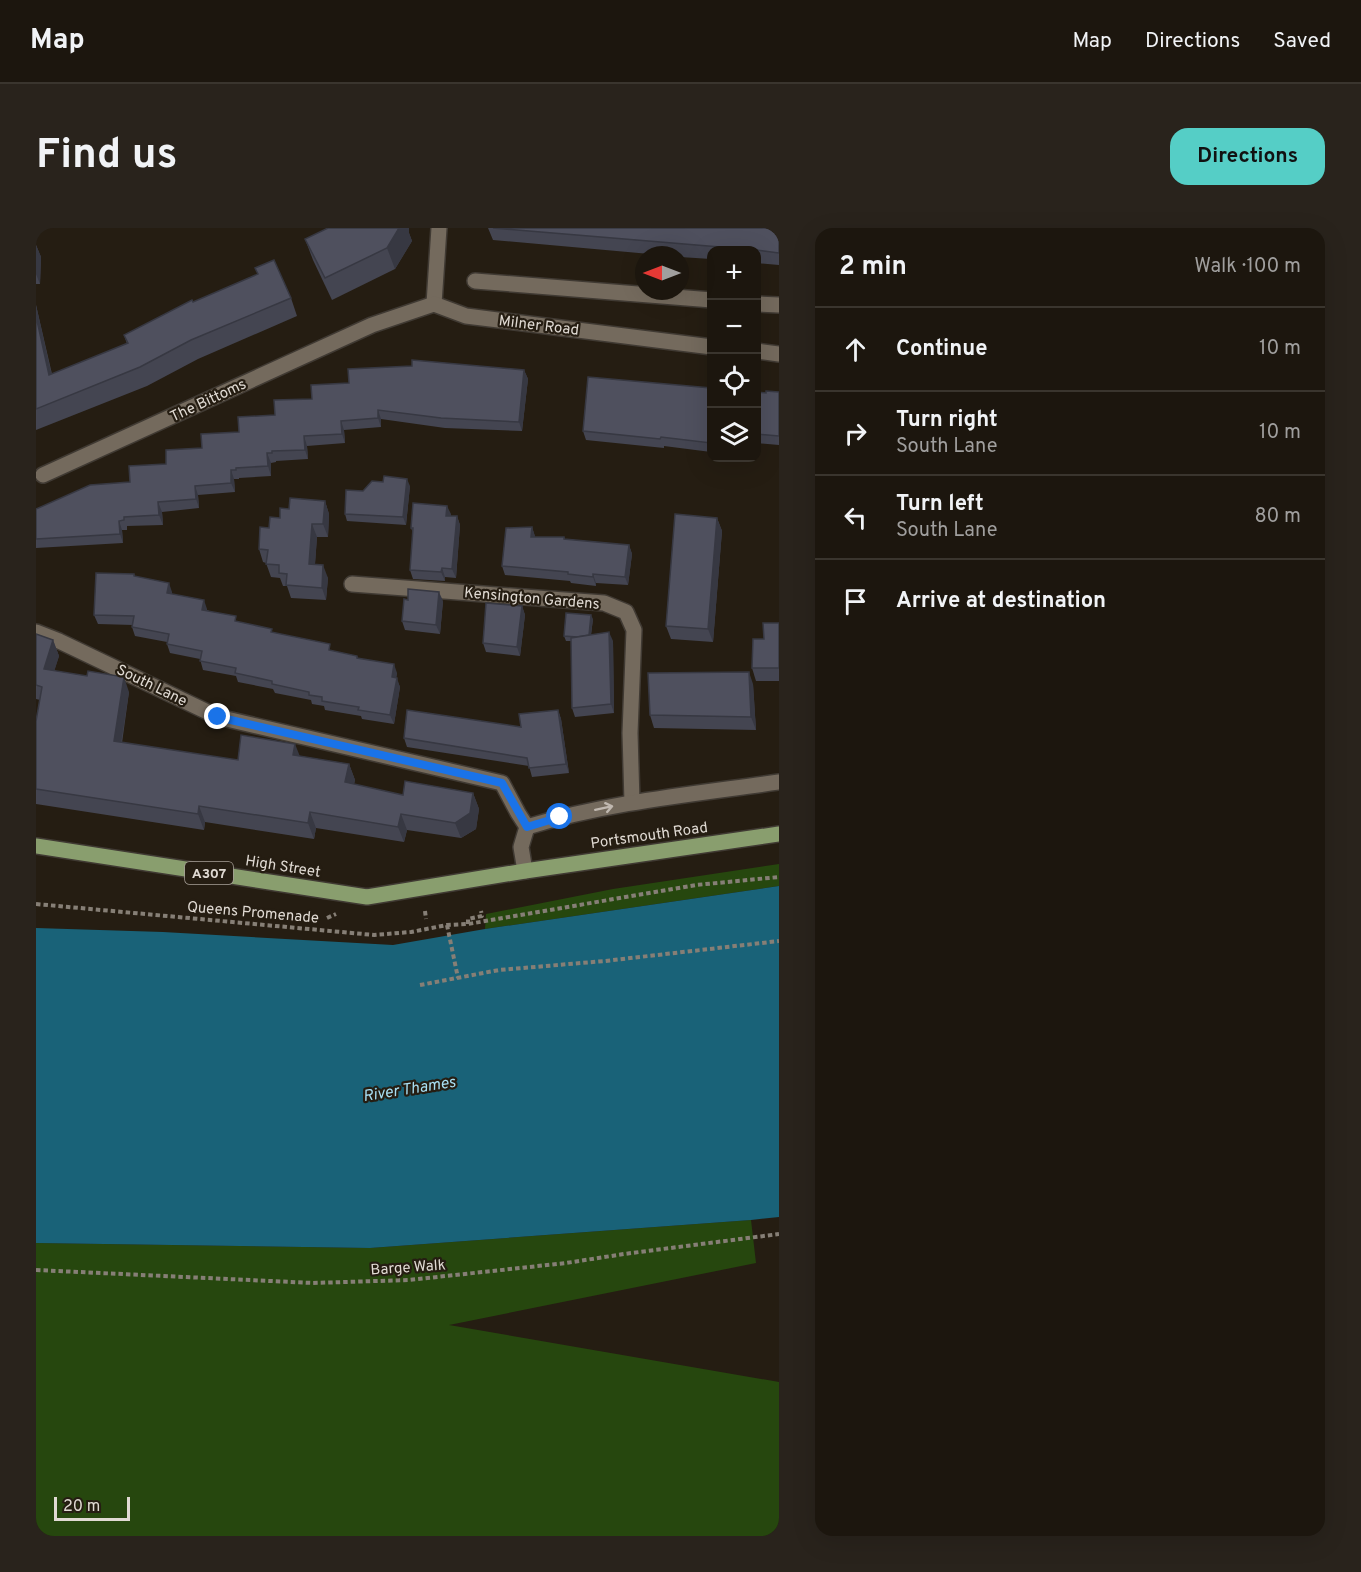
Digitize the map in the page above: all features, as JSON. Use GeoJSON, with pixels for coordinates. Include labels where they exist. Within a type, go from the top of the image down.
{"type":"FeatureCollection","features":[{"type":"Feature","properties":{"kind":"main road","name":"Portsmouth Road"},"geometry":{"type":"LineString","coordinates":[[525,871],[779,834]]}},
{"type":"Feature","properties":{"kind":"main road","name":"High Street"},"geometry":{"type":"LineString","coordinates":[[36,846],[361,897],[525,871]]}},
{"type":"Feature","properties":{"kind":"street"},"geometry":{"type":"LineString","coordinates":[[434,304],[439,228]]}},
{"type":"Feature","properties":{"kind":"street"},"geometry":{"type":"LineString","coordinates":[[475,281],[707,300]]}},
{"type":"Feature","properties":{"kind":"street","name":"The Bittoms"},"geometry":{"type":"LineString","coordinates":[[44,475],[372,325],[434,304]]}},
{"type":"Feature","properties":{"kind":"street","name":"Milner Road"},"geometry":{"type":"LineString","coordinates":[[434,304],[466,316],[707,346]]}},
{"type":"Feature","properties":{"kind":"street"},"geometry":{"type":"LineString","coordinates":[[761,304],[779,306]]}},
{"type":"Feature","properties":{"kind":"street"},"geometry":{"type":"LineString","coordinates":[[761,352],[779,354]]}},
{"type":"Feature","properties":{"kind":"street","name":"Kensington Gardens"},"geometry":{"type":"LineString","coordinates":[[352,584],[604,603],[626,612],[634,630],[630,733],[632,802]]}},
{"type":"Feature","properties":{"kind":"street","name":"South Lane"},"geometry":{"type":"LineString","coordinates":[[36,632],[218,717],[502,783],[527,827]]}},
{"type":"Feature","properties":{"kind":"street"},"geometry":{"type":"LineString","coordinates":[[525,871],[521,847],[527,827],[560,817],[632,802],[779,782]]}},
{"type":"Feature","properties":{"kind":"path","name":"Queens Promenade"},"geometry":{"type":"LineString","coordinates":[[36,904],[374,935],[411,932],[696,885],[779,877]]}},
{"type":"Feature","properties":{"kind":"path"},"geometry":{"type":"LineString","coordinates":[[425,911],[426,919]]}},
{"type":"Feature","properties":{"kind":"path"},"geometry":{"type":"LineString","coordinates":[[468,921],[482,914]]}},
{"type":"Feature","properties":{"kind":"path"},"geometry":{"type":"LineString","coordinates":[[447,926],[458,978]]}},
{"type":"Feature","properties":{"kind":"path"},"geometry":{"type":"LineString","coordinates":[[420,985],[499,970],[604,961],[779,941]]}},
{"type":"Feature","properties":{"kind":"path","name":"Barge Walk"},"geometry":{"type":"LineString","coordinates":[[36,1270],[313,1283],[409,1280],[566,1263],[779,1234]]}},
{"type":"Feature","properties":{"kind":"green space"},"geometry":{"type":"Polygon","coordinates":[[[779,864],[779,886],[485,929],[486,914],[613,889],[779,864]]]}},
{"type":"Feature","properties":{"kind":"green space"},"geometry":{"type":"Polygon","coordinates":[[[751,1220],[756,1263],[449,1325],[779,1382],[779,1536],[36,1536],[36,1243],[370,1248],[751,1220]]]}},
{"type":"Feature","properties":{"kind":"water","name":"River Thames"},"geometry":{"type":"Polygon","coordinates":[[[779,886],[779,1217],[370,1248],[36,1243],[36,928],[163,932],[393,945],[485,929],[779,886]]]}},
{"type":"Feature","properties":{"kind":"building"},"geometry":{"type":"Polygon","coordinates":[[[328,228],[399,228],[387,248],[325,278],[305,239],[328,228]]]}},
{"type":"Feature","properties":{"kind":"building"},"geometry":{"type":"Polygon","coordinates":[[[493,228],[779,228],[779,253],[761,251],[761,246],[708,246],[493,228]]]}},
{"type":"Feature","properties":{"kind":"building"},"geometry":{"type":"Polygon","coordinates":[[[274,260],[291,298],[191,340],[140,367],[36,409],[36,316],[49,375],[128,343],[124,335],[192,300],[193,302],[258,274],[255,268],[274,260]]]}},
{"type":"Feature","properties":{"kind":"building"},"geometry":{"type":"Polygon","coordinates":[[[412,360],[524,370],[519,422],[441,418],[378,410],[378,418],[341,421],[342,434],[304,436],[305,450],[267,453],[268,466],[231,470],[231,483],[195,486],[196,499],[158,502],[159,515],[124,517],[124,520],[119,521],[120,534],[36,539],[36,509],[90,485],[130,482],[129,466],[166,464],[166,450],[202,448],[201,434],[239,432],[238,417],[275,415],[274,400],[312,399],[311,385],[349,383],[348,369],[412,366],[412,360]]]}},
{"type":"Feature","properties":{"kind":"building"},"geometry":{"type":"Polygon","coordinates":[[[588,377],[707,388],[707,443],[583,431],[588,377]]]}},
{"type":"Feature","properties":{"kind":"building"},"geometry":{"type":"Polygon","coordinates":[[[766,391],[779,392],[779,436],[761,434],[761,392],[766,393],[766,391]]]}},
{"type":"Feature","properties":{"kind":"building"},"geometry":{"type":"Polygon","coordinates":[[[384,476],[407,479],[403,517],[345,514],[346,490],[363,491],[372,481],[383,482],[384,476]]]}},
{"type":"Feature","properties":{"kind":"building"},"geometry":{"type":"Polygon","coordinates":[[[290,498],[325,501],[323,524],[312,524],[309,564],[323,565],[322,588],[286,585],[287,574],[279,573],[279,565],[266,564],[268,550],[259,549],[260,527],[269,528],[270,517],[280,518],[280,508],[289,509],[290,498]]]}},
{"type":"Feature","properties":{"kind":"building"},"geometry":{"type":"Polygon","coordinates":[[[413,503],[447,506],[446,516],[457,516],[452,569],[442,568],[441,572],[410,570],[413,503]]]}},
{"type":"Feature","properties":{"kind":"building"},"geometry":{"type":"Polygon","coordinates":[[[675,514],[717,518],[708,629],[666,626],[675,514]]]}},
{"type":"Feature","properties":{"kind":"building"},"geometry":{"type":"Polygon","coordinates":[[[532,527],[531,537],[564,537],[564,539],[629,545],[625,577],[593,574],[593,577],[568,574],[568,572],[502,566],[506,528],[532,527]]]}},
{"type":"Feature","properties":{"kind":"building"},"geometry":{"type":"Polygon","coordinates":[[[96,573],[134,574],[134,576],[169,583],[167,593],[204,600],[202,610],[236,616],[235,621],[272,629],[271,632],[330,644],[329,650],[357,656],[357,658],[394,664],[392,677],[397,678],[390,715],[322,701],[322,697],[309,695],[309,692],[235,673],[236,668],[200,661],[202,651],[167,644],[169,634],[132,627],[134,616],[94,615],[96,573]]]}},
{"type":"Feature","properties":{"kind":"building"},"geometry":{"type":"Polygon","coordinates":[[[408,589],[439,592],[436,625],[402,621],[404,599],[408,600],[408,589]]]}},
{"type":"Feature","properties":{"kind":"building"},"geometry":{"type":"Polygon","coordinates":[[[486,603],[522,606],[517,647],[483,643],[486,603]]]}},
{"type":"Feature","properties":{"kind":"building"},"geometry":{"type":"Polygon","coordinates":[[[566,613],[591,615],[589,635],[564,636],[566,613]]]}},
{"type":"Feature","properties":{"kind":"building"},"geometry":{"type":"Polygon","coordinates":[[[763,623],[779,623],[779,668],[752,668],[753,639],[764,639],[763,623]]]}},
{"type":"Feature","properties":{"kind":"building"},"geometry":{"type":"Polygon","coordinates":[[[609,632],[611,704],[572,708],[571,638],[609,632]]]}},
{"type":"Feature","properties":{"kind":"building"},"geometry":{"type":"Polygon","coordinates":[[[36,634],[53,640],[44,669],[87,676],[88,671],[124,677],[114,741],[238,760],[241,735],[295,744],[293,755],[349,764],[345,782],[403,795],[405,781],[473,793],[470,813],[455,823],[401,814],[398,827],[310,812],[308,823],[199,806],[198,814],[36,789],[36,721],[42,687],[36,685],[36,634]]]}},
{"type":"Feature","properties":{"kind":"building"},"geometry":{"type":"Polygon","coordinates":[[[749,672],[751,717],[650,715],[648,673],[749,672]]]}},
{"type":"Feature","properties":{"kind":"building"},"geometry":{"type":"Polygon","coordinates":[[[407,710],[521,727],[519,714],[558,710],[566,764],[529,768],[527,758],[404,738],[407,710]]]}},
{"type":"Feature","properties":{"kind":"route"},"geometry":{"type":"LineString","coordinates":[[218,717],[502,783],[527,827],[560,817]]}}]}
